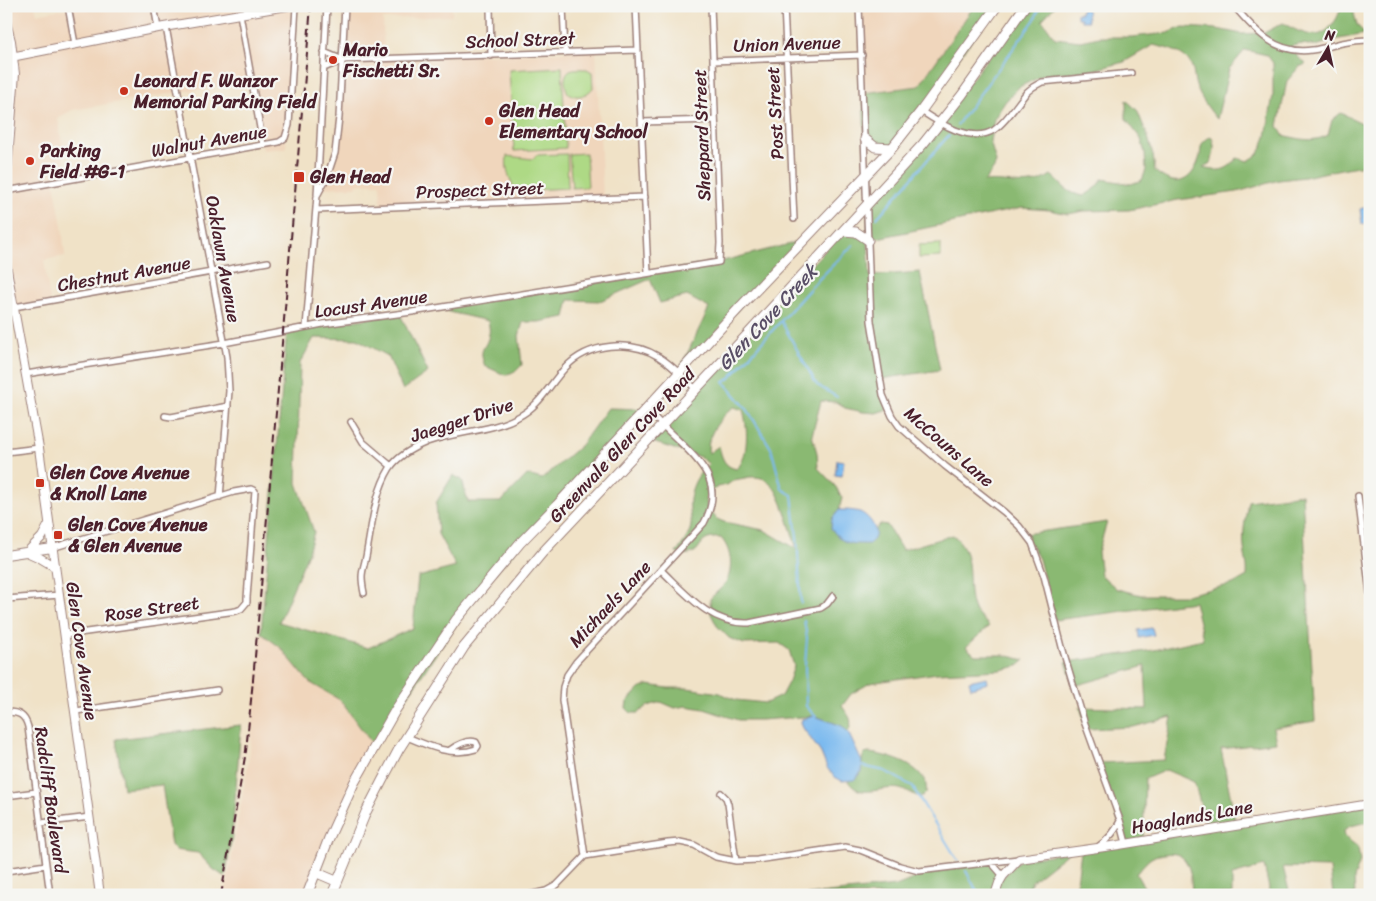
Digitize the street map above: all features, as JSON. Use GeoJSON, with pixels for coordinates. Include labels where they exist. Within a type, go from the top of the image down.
{"type":"FeatureCollection","features":[{"type":"Feature","properties":{"kind":"main road"},"geometry":{"type":"LineString","coordinates":[[9,57],[240,14],[248,9],[287,6]]}},
{"type":"Feature","properties":{"kind":"main road","name":"Greenvale Glen Cove Road"},"geometry":{"type":"LineString","coordinates":[[307,895],[335,824],[359,774],[396,709],[441,642],[480,589],[520,543],[557,506],[678,373],[892,148],[997,6]]}},
{"type":"Feature","properties":{"kind":"main road","name":"Greenvale Glen Cove Road"},"geometry":{"type":"LineString","coordinates":[[332,895],[336,881],[366,812],[407,737],[464,647],[485,620],[542,553],[867,207],[941,124],[1025,6]]}},
{"type":"Feature","properties":{"kind":"main road"},"geometry":{"type":"LineString","coordinates":[[6,22],[11,41],[9,57],[14,84],[6,182]]}},
{"type":"Feature","properties":{"kind":"main road"},"geometry":{"type":"LineString","coordinates":[[865,139],[876,147],[892,148]]}},
{"type":"Feature","properties":{"kind":"main road"},"geometry":{"type":"LineString","coordinates":[[843,231],[856,232],[868,240]]}},
{"type":"Feature","properties":{"kind":"main road","name":"Glen Cove Avenue"},"geometry":{"type":"LineString","coordinates":[[6,264],[9,297],[14,307],[39,448],[100,895]]}},
{"type":"Feature","properties":{"kind":"main road"},"geometry":{"type":"LineString","coordinates":[[27,552],[42,537],[49,524]]}},
{"type":"Feature","properties":{"kind":"main road"},"geometry":{"type":"LineString","coordinates":[[6,555],[52,548]]}},
{"type":"Feature","properties":{"kind":"main road"},"geometry":{"type":"LineString","coordinates":[[27,552],[55,567]]}},
{"type":"Feature","properties":{"kind":"main road","name":"Hoaglands Lane"},"geometry":{"type":"LineString","coordinates":[[1019,859],[1370,804]]}},
{"type":"Feature","properties":{"kind":"main road"},"geometry":{"type":"LineString","coordinates":[[995,895],[998,883],[1019,859]]}},
{"type":"Feature","properties":{"kind":"main road"},"geometry":{"type":"LineString","coordinates":[[315,872],[336,881]]}},
{"type":"Feature","properties":{"kind":"street"},"geometry":{"type":"LineString","coordinates":[[68,6],[75,44]]}},
{"type":"Feature","properties":{"kind":"street"},"geometry":{"type":"LineString","coordinates":[[154,6],[158,28]]}},
{"type":"Feature","properties":{"kind":"street","name":"Walnut Avenue"},"geometry":{"type":"LineString","coordinates":[[6,191],[279,142],[285,138],[288,132],[296,33],[296,6]]}},
{"type":"Feature","properties":{"kind":"street"},"geometry":{"type":"LineString","coordinates":[[306,327],[317,196],[327,6]]}},
{"type":"Feature","properties":{"kind":"street"},"geometry":{"type":"LineString","coordinates":[[317,196],[327,178],[335,153],[343,60],[345,6]]}},
{"type":"Feature","properties":{"kind":"street"},"geometry":{"type":"LineString","coordinates":[[490,6],[491,56]]}},
{"type":"Feature","properties":{"kind":"street"},"geometry":{"type":"LineString","coordinates":[[563,6],[565,53]]}},
{"type":"Feature","properties":{"kind":"street"},"geometry":{"type":"LineString","coordinates":[[636,6],[648,273]]}},
{"type":"Feature","properties":{"kind":"street","name":"Sheppard Street"},"geometry":{"type":"LineString","coordinates":[[711,6],[720,262]]}},
{"type":"Feature","properties":{"kind":"street","name":"Post Street"},"geometry":{"type":"LineString","coordinates":[[784,6],[794,219]]}},
{"type":"Feature","properties":{"kind":"street","name":"McCouns Lane"},"geometry":{"type":"LineString","coordinates":[[860,6],[871,321],[883,395],[888,409],[899,426],[913,440],[1004,512],[1019,526],[1032,543],[1044,576],[1062,647],[1084,721],[1120,820],[1126,843]]}},
{"type":"Feature","properties":{"kind":"street"},"geometry":{"type":"LineString","coordinates":[[1234,6],[1260,35],[1272,43],[1285,48],[1299,51],[1312,50],[1344,42],[1370,40]]}},
{"type":"Feature","properties":{"kind":"street"},"geometry":{"type":"LineString","coordinates":[[240,14],[263,145]]}},
{"type":"Feature","properties":{"kind":"street","name":"Oaklawn Avenue"},"geometry":{"type":"LineString","coordinates":[[166,27],[229,379],[220,497]]}},
{"type":"Feature","properties":{"kind":"street","name":"School Street"},"geometry":{"type":"LineString","coordinates":[[324,68],[343,60],[638,50]]}},
{"type":"Feature","properties":{"kind":"street","name":"School Street"},"geometry":{"type":"LineString","coordinates":[[324,52],[343,60]]}},
{"type":"Feature","properties":{"kind":"street","name":"Union Avenue"},"geometry":{"type":"LineString","coordinates":[[713,61],[862,55]]}},
{"type":"Feature","properties":{"kind":"street"},"geometry":{"type":"LineString","coordinates":[[921,111],[941,124],[959,131],[985,134],[996,128],[1027,92],[1042,82],[1131,73]]}},
{"type":"Feature","properties":{"kind":"street"},"geometry":{"type":"LineString","coordinates":[[642,122],[715,120]]}},
{"type":"Feature","properties":{"kind":"street","name":"Prospect Street"},"geometry":{"type":"LineString","coordinates":[[316,210],[645,197]]}},
{"type":"Feature","properties":{"kind":"street","name":"Chestnut Avenue"},"geometry":{"type":"LineString","coordinates":[[14,307],[268,262]]}},
{"type":"Feature","properties":{"kind":"street","name":"Locust Avenue"},"geometry":{"type":"LineString","coordinates":[[26,374],[224,343],[306,327],[412,312],[720,262]]}},
{"type":"Feature","properties":{"kind":"street","name":"Jaegger Drive"},"geometry":{"type":"LineString","coordinates":[[364,592],[362,576],[381,487],[391,466],[412,449],[428,442],[495,427],[520,416],[543,398],[566,367],[581,356],[596,349],[623,346],[638,348],[659,356],[696,390]]}},
{"type":"Feature","properties":{"kind":"street"},"geometry":{"type":"LineString","coordinates":[[165,416],[171,417],[228,406]]}},
{"type":"Feature","properties":{"kind":"street","name":"Michaels Lane"},"geometry":{"type":"LineString","coordinates":[[585,856],[563,714],[563,687],[576,662],[704,524],[710,511],[712,497],[710,481],[705,469],[646,409]]}},
{"type":"Feature","properties":{"kind":"street"},"geometry":{"type":"LineString","coordinates":[[351,422],[363,442],[391,466]]}},
{"type":"Feature","properties":{"kind":"street"},"geometry":{"type":"LineString","coordinates":[[6,452],[39,448]]}},
{"type":"Feature","properties":{"kind":"street","name":"Rose Street"},"geometry":{"type":"LineString","coordinates":[[66,635],[205,616],[241,609],[247,598],[255,491],[251,489],[220,497]]}},
{"type":"Feature","properties":{"kind":"street"},"geometry":{"type":"LineString","coordinates":[[1358,496],[1370,594]]}},
{"type":"Feature","properties":{"kind":"street"},"geometry":{"type":"LineString","coordinates":[[52,548],[220,497]]}},
{"type":"Feature","properties":{"kind":"street"},"geometry":{"type":"LineString","coordinates":[[661,570],[711,614],[737,624],[821,608],[828,604],[833,596]]}},
{"type":"Feature","properties":{"kind":"street"},"geometry":{"type":"LineString","coordinates":[[6,598],[60,595]]}},
{"type":"Feature","properties":{"kind":"street"},"geometry":{"type":"LineString","coordinates":[[76,711],[217,690]]}},
{"type":"Feature","properties":{"kind":"street","name":"Radcliff Boulevard"},"geometry":{"type":"LineString","coordinates":[[6,712],[18,713],[24,717],[28,727],[50,895]]}},
{"type":"Feature","properties":{"kind":"street"},"geometry":{"type":"LineString","coordinates":[[407,737],[434,748],[450,750],[472,750],[478,748],[478,743],[471,740],[450,750]]}},
{"type":"Feature","properties":{"kind":"street"},"geometry":{"type":"LineString","coordinates":[[6,796],[36,792]]}},
{"type":"Feature","properties":{"kind":"street"},"geometry":{"type":"LineString","coordinates":[[721,793],[726,798],[728,804],[736,862]]}},
{"type":"Feature","properties":{"kind":"street"},"geometry":{"type":"LineString","coordinates":[[41,823],[90,817]]}},
{"type":"Feature","properties":{"kind":"street"},"geometry":{"type":"LineString","coordinates":[[1097,848],[1115,831],[1120,820]]}},
{"type":"Feature","properties":{"kind":"street"},"geometry":{"type":"LineString","coordinates":[[528,895],[557,885],[585,856],[680,842],[694,845],[724,860],[736,862],[845,847],[860,850],[900,866],[919,871],[1019,859]]}},
{"type":"Feature","properties":{"kind":"street"},"geometry":{"type":"LineString","coordinates":[[990,862],[1003,876]]}},
{"type":"Feature","properties":{"kind":"street"},"geometry":{"type":"LineString","coordinates":[[6,871],[46,865]]}},
{"type":"Feature","properties":{"kind":"shaded area"},"geometry":{"type":"Polygon","coordinates":[[[6,6],[35,6],[37,14],[71,6],[311,6],[310,11],[292,11],[286,148],[263,150],[253,80],[72,110],[58,118],[67,180],[54,182],[65,256],[44,260],[50,301],[13,308],[11,295],[6,296],[6,6]]]}},
{"type":"Feature","properties":{"kind":"shaded area","name":"Glen Head Elementary School"},"geometry":{"type":"Polygon","coordinates":[[[345,6],[452,6],[452,16],[383,19],[384,58],[596,51],[603,198],[381,208],[380,184],[357,184],[356,187],[321,188],[335,153],[345,6]]]}},
{"type":"Feature","properties":{"kind":"shaded area"},"geometry":{"type":"Polygon","coordinates":[[[859,6],[974,6],[919,86],[863,93],[859,6]]]}},
{"type":"Feature","properties":{"kind":"shaded area"},"geometry":{"type":"Polygon","coordinates":[[[261,633],[280,647],[309,682],[340,700],[374,746],[307,895],[225,895],[250,751],[261,633]]]}},
{"type":"Feature","properties":{"kind":"green space"},"geometry":{"type":"Polygon","coordinates":[[[974,6],[997,6],[892,148],[865,141],[863,93],[919,86],[974,6]]]}},
{"type":"Feature","properties":{"kind":"green space"},"geometry":{"type":"Polygon","coordinates":[[[1027,6],[1055,6],[1042,20],[1055,38],[1080,41],[1099,37],[1132,37],[1168,33],[1183,27],[1217,29],[1242,34],[1264,33],[1283,23],[1293,29],[1318,35],[1332,26],[1341,6],[1352,6],[1357,25],[1365,34],[1334,40],[1316,46],[1302,44],[1291,46],[1298,57],[1306,64],[1299,67],[1287,81],[1278,126],[1283,135],[1300,139],[1317,139],[1328,135],[1332,120],[1341,113],[1366,125],[1370,125],[1370,164],[1305,177],[1279,180],[1237,192],[1178,200],[1129,210],[1084,211],[1068,214],[1050,210],[1022,208],[868,240],[870,276],[920,272],[940,370],[880,379],[888,409],[876,413],[845,408],[836,402],[821,401],[812,435],[817,453],[818,468],[836,487],[842,498],[839,510],[832,519],[874,539],[875,530],[880,524],[887,525],[902,550],[953,535],[960,542],[967,558],[970,595],[973,607],[989,626],[966,647],[975,655],[1004,655],[1025,660],[1018,666],[1001,670],[937,673],[870,683],[851,694],[842,706],[851,721],[848,732],[842,726],[815,716],[738,720],[704,709],[686,706],[675,708],[661,702],[648,706],[638,713],[631,713],[626,708],[627,702],[639,689],[648,685],[720,693],[736,700],[766,703],[781,696],[789,681],[794,666],[789,650],[779,643],[744,644],[729,638],[717,626],[711,614],[710,599],[724,585],[730,568],[728,549],[721,538],[704,541],[697,550],[689,554],[676,553],[690,529],[690,497],[694,484],[700,473],[709,464],[700,457],[649,441],[843,231],[868,239],[867,207],[919,149],[1027,6]],[[1153,45],[1124,62],[1094,70],[1044,75],[1019,87],[1005,102],[994,119],[990,141],[996,162],[984,182],[1026,183],[1043,180],[1051,175],[1069,191],[1084,196],[1096,188],[1102,179],[1131,184],[1142,180],[1146,170],[1145,153],[1141,139],[1126,119],[1126,100],[1137,110],[1148,137],[1155,171],[1169,180],[1181,181],[1191,174],[1200,157],[1202,144],[1211,136],[1214,146],[1213,156],[1211,163],[1203,168],[1214,170],[1226,168],[1237,158],[1248,161],[1259,154],[1266,137],[1273,95],[1273,63],[1267,55],[1245,50],[1229,69],[1217,119],[1198,91],[1192,67],[1186,58],[1176,52],[1153,45]],[[734,407],[715,427],[708,447],[709,453],[719,446],[726,464],[737,469],[744,457],[746,425],[743,410],[734,407]],[[750,477],[734,480],[727,485],[710,491],[706,498],[707,508],[717,519],[764,530],[797,549],[782,504],[774,487],[762,478],[750,477]]]}},
{"type":"Feature","properties":{"kind":"green space"},"geometry":{"type":"Polygon","coordinates":[[[562,67],[566,148],[514,151],[509,70],[562,67]]]}},
{"type":"Feature","properties":{"kind":"green space"},"geometry":{"type":"Polygon","coordinates":[[[574,69],[587,69],[592,72],[593,88],[581,96],[568,93],[565,81],[567,72],[574,69]]]}},
{"type":"Feature","properties":{"kind":"green space"},"geometry":{"type":"Polygon","coordinates":[[[586,153],[588,187],[572,188],[569,154],[586,153]]]}},
{"type":"Feature","properties":{"kind":"green space"},"geometry":{"type":"Polygon","coordinates":[[[567,154],[568,188],[515,191],[507,171],[507,156],[533,159],[536,155],[567,154]]]}},
{"type":"Feature","properties":{"kind":"green space"},"geometry":{"type":"Polygon","coordinates":[[[802,241],[678,373],[709,308],[687,296],[660,303],[650,279],[600,301],[569,300],[565,317],[539,322],[523,322],[519,336],[522,365],[516,371],[505,375],[485,366],[483,360],[482,351],[489,333],[488,321],[436,309],[719,262],[802,241]]]}},
{"type":"Feature","properties":{"kind":"green space"},"geometry":{"type":"Polygon","coordinates":[[[941,244],[941,257],[919,258],[919,245],[941,244]]]}},
{"type":"Feature","properties":{"kind":"green space"},"geometry":{"type":"Polygon","coordinates":[[[400,314],[428,372],[403,390],[388,356],[357,339],[314,338],[300,363],[297,483],[314,532],[308,553],[279,622],[368,648],[413,628],[418,577],[456,567],[438,534],[436,503],[453,475],[462,480],[468,502],[501,502],[527,475],[542,479],[581,445],[608,408],[646,409],[480,589],[374,746],[340,700],[309,682],[280,647],[261,633],[287,330],[400,314]]]}},
{"type":"Feature","properties":{"kind":"green space"},"geometry":{"type":"Polygon","coordinates":[[[1302,494],[1315,721],[1273,728],[1276,742],[1221,749],[1236,825],[1370,804],[1370,822],[1350,826],[1344,831],[1345,837],[1358,847],[1360,862],[1354,878],[1355,895],[1333,895],[1330,868],[1283,867],[1290,895],[1268,895],[1269,888],[1264,866],[1232,875],[1232,895],[1192,895],[1188,865],[1180,855],[1164,854],[1154,856],[1136,874],[1149,895],[1078,895],[1077,882],[1081,851],[1126,845],[1100,763],[1164,760],[1172,717],[1133,727],[1087,729],[1080,707],[1147,709],[1145,666],[1074,686],[1066,662],[1154,650],[1203,639],[1194,602],[1055,620],[1039,559],[1025,534],[1107,522],[1098,552],[1101,575],[1117,589],[1141,595],[1186,595],[1233,584],[1247,576],[1244,525],[1248,501],[1302,494]],[[1166,770],[1145,779],[1143,842],[1208,830],[1194,782],[1166,770]]]}},
{"type":"Feature","properties":{"kind":"green space"},"geometry":{"type":"Polygon","coordinates":[[[241,725],[232,836],[225,877],[213,869],[198,853],[175,850],[171,845],[162,785],[123,789],[116,739],[241,725]]]}},
{"type":"Feature","properties":{"kind":"green space"},"geometry":{"type":"Polygon","coordinates":[[[864,754],[887,756],[915,769],[922,776],[926,784],[926,793],[922,797],[900,789],[865,791],[853,787],[848,781],[858,776],[864,754]]]}},
{"type":"Feature","properties":{"kind":"green space"},"geometry":{"type":"Polygon","coordinates":[[[1069,852],[1032,881],[1024,895],[807,895],[896,886],[935,870],[991,862],[1003,877],[1020,860],[1069,852]]]}},
{"type":"Feature","properties":{"kind":"water"},"geometry":{"type":"Polygon","coordinates":[[[1081,9],[1087,9],[1088,21],[1081,21],[1081,18],[1077,18],[1077,13],[1081,13],[1081,9]]]}},
{"type":"Feature","properties":{"kind":"water"},"geometry":{"type":"Polygon","coordinates":[[[1366,208],[1369,223],[1362,224],[1360,209],[1366,208]]]}},
{"type":"Feature","properties":{"kind":"water"},"geometry":{"type":"Polygon","coordinates":[[[837,460],[844,461],[842,476],[835,475],[837,460]]]}},
{"type":"Feature","properties":{"kind":"water"},"geometry":{"type":"Polygon","coordinates":[[[839,510],[857,511],[867,516],[874,527],[874,540],[869,544],[856,544],[839,538],[831,528],[832,519],[839,510]]]}},
{"type":"Feature","properties":{"kind":"water"},"geometry":{"type":"Polygon","coordinates":[[[1152,628],[1154,635],[1139,638],[1138,630],[1152,628]]]}},
{"type":"Feature","properties":{"kind":"water"},"geometry":{"type":"Polygon","coordinates":[[[987,677],[988,683],[971,688],[969,681],[987,677]]]}},
{"type":"Feature","properties":{"kind":"water"},"geometry":{"type":"Polygon","coordinates":[[[815,716],[842,726],[848,732],[862,762],[861,772],[854,780],[842,781],[835,777],[827,768],[821,753],[801,723],[802,719],[815,716]]]}},
{"type":"Feature","properties":{"kind":"water"},"geometry":{"type":"Polygon","coordinates":[[[1136,887],[1143,889],[1149,895],[1127,895],[1130,889],[1136,887]]]}},
{"type":"Feature","properties":{"kind":"waterway","name":"Glen Cove Creek"},"geometry":{"type":"LineString","coordinates":[[957,125],[1035,19],[1040,6]]}},
{"type":"Feature","properties":{"kind":"waterway","name":"Glen Cove Creek"},"geometry":{"type":"LineString","coordinates":[[877,218],[949,135]]}},
{"type":"Feature","properties":{"kind":"waterway","name":"Glen Cove Creek"},"geometry":{"type":"LineString","coordinates":[[801,603],[792,495],[782,489],[771,448],[747,409],[724,382],[729,379],[815,283],[853,245]]}},
{"type":"Feature","properties":{"kind":"waterway"},"geometry":{"type":"LineString","coordinates":[[781,321],[817,385],[837,397]]}},
{"type":"Feature","properties":{"kind":"waterway","name":"Glen Cove Creek"},"geometry":{"type":"LineString","coordinates":[[804,620],[807,638],[805,665],[806,706],[816,717]]}},
{"type":"Feature","properties":{"kind":"waterway","name":"Glen Cove Creek"},"geometry":{"type":"LineString","coordinates":[[862,766],[885,771],[912,786],[958,861]]}},
{"type":"Feature","properties":{"kind":"waterway","name":"Glen Cove Creek"},"geometry":{"type":"LineString","coordinates":[[966,871],[979,895]]}},
{"type":"Feature","properties":{"kind":"railway"},"geometry":{"type":"LineString","coordinates":[[221,895],[246,751],[311,6]]}},
{"type":"Feature","properties":{"kind":"place","name":"Mario Fischetti Sr."},"geometry":{"type":"Point","coordinates":[333,60]}},
{"type":"Feature","properties":{"kind":"place","name":"Leonard F. Wanzor Memorial Parking Field"},"geometry":{"type":"Point","coordinates":[124,91]}},
{"type":"Feature","properties":{"kind":"place","name":"Glen Head Elementary School"},"geometry":{"type":"Point","coordinates":[489,121]}},
{"type":"Feature","properties":{"kind":"place","name":"Parking Field #G-1"},"geometry":{"type":"Point","coordinates":[30,161]}},
{"type":"Feature","properties":{"kind":"place","name":"Glen Head"},"geometry":{"type":"Point","coordinates":[299,177]}},
{"type":"Feature","properties":{"kind":"place","name":"Glen Cove Avenue & Knoll Lane"},"geometry":{"type":"Point","coordinates":[40,483]}},
{"type":"Feature","properties":{"kind":"place","name":"Glen Cove Avenue & Glen Avenue"},"geometry":{"type":"Point","coordinates":[58,535]}}]}
